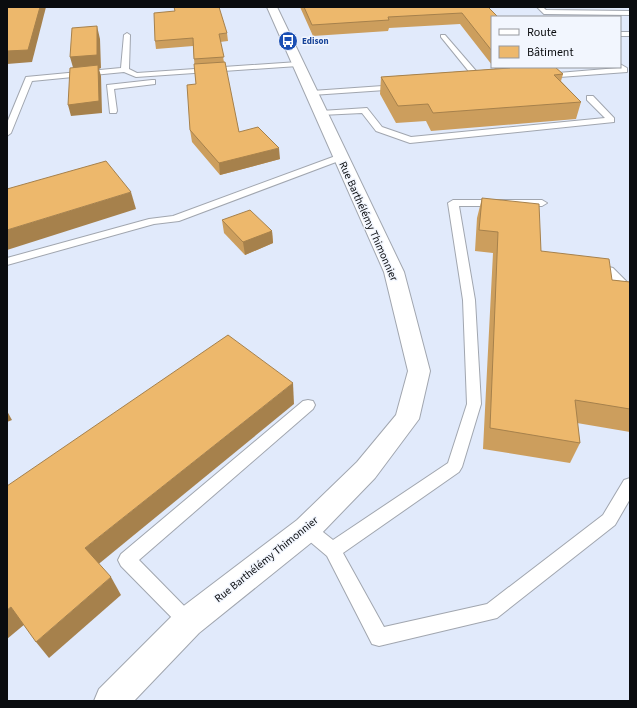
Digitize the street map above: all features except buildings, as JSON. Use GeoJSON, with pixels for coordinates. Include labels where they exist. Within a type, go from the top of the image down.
{"type":"FeatureCollection","features":[{"type":"Feature","properties":{"kind":"street","name":"Rue Barthélémy Thimonnier"},"geometry":{"type":"LineString","coordinates":[[111,701],[188,622],[307,529],[366,470],[407,419],[420,371],[394,272],[272,7]]}},
{"type":"Feature","properties":{"kind":"lane"},"geometry":{"type":"LineString","coordinates":[[540,7],[544,12],[630,13]]}},
{"type":"Feature","properties":{"kind":"lane"},"geometry":{"type":"LineString","coordinates":[[125,70],[127,35]]}},
{"type":"Feature","properties":{"kind":"lane"},"geometry":{"type":"LineString","coordinates":[[443,36],[484,81],[465,82]]}},
{"type":"Feature","properties":{"kind":"lane"},"geometry":{"type":"LineString","coordinates":[[7,133],[30,79],[125,70],[136,75],[298,64]]}},
{"type":"Feature","properties":{"kind":"lane"},"geometry":{"type":"LineString","coordinates":[[541,76],[624,70],[621,67]]}},
{"type":"Feature","properties":{"kind":"lane"},"geometry":{"type":"LineString","coordinates":[[113,111],[110,87],[152,82],[170,73]]}},
{"type":"Feature","properties":{"kind":"lane"},"geometry":{"type":"LineString","coordinates":[[316,103],[404,86]]}},
{"type":"Feature","properties":{"kind":"lane"},"geometry":{"type":"LineString","coordinates":[[316,103],[364,110],[378,129],[410,140],[611,120],[590,98]]}},
{"type":"Feature","properties":{"kind":"lane"},"geometry":{"type":"LineString","coordinates":[[7,262],[153,220],[175,219],[341,157]]}},
{"type":"Feature","properties":{"kind":"lane"},"geometry":{"type":"LineString","coordinates":[[333,550],[454,467],[474,404],[469,300],[453,203],[542,203]]}},
{"type":"Feature","properties":{"kind":"lane"},"geometry":{"type":"LineString","coordinates":[[609,271],[630,292]]}},
{"type":"Feature","properties":{"kind":"lane"},"geometry":{"type":"LineString","coordinates":[[188,622],[127,560],[308,404]]}},
{"type":"Feature","properties":{"kind":"lane"},"geometry":{"type":"LineString","coordinates":[[307,529],[333,550],[379,637],[491,612],[609,520],[630,485]]}},
{"type":"Feature","properties":{"kind":"shaded area"},"geometry":{"type":"Polygon","coordinates":[[[7,7],[630,7],[630,701],[7,701],[7,7]]]}},
{"type":"Feature","properties":{"kind":"place","name":"Edison"},"geometry":{"type":"Point","coordinates":[288,41]}}]}
